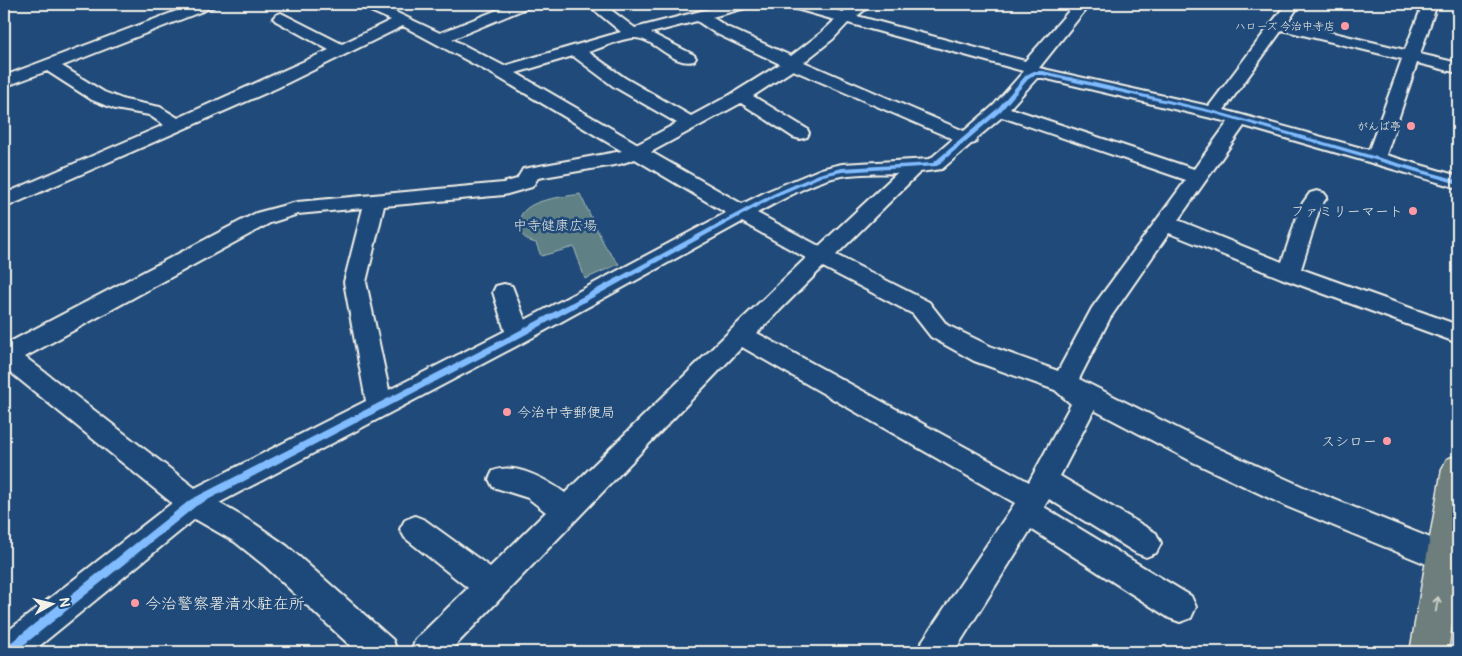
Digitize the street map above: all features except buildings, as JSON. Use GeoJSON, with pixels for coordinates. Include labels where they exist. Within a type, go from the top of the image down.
{"type":"FeatureCollection","features":[{"type":"Feature","properties":{"kind":"highway"},"geometry":{"type":"LineString","coordinates":[[1429,652],[1451,560],[1458,469]]}},
{"type":"Feature","properties":{"kind":"street"},"geometry":{"type":"LineString","coordinates":[[4,82],[208,4]]}},
{"type":"Feature","properties":{"kind":"street"},"geometry":{"type":"LineString","coordinates":[[366,4],[402,20],[502,72],[743,214],[920,308],[939,331],[983,354],[1064,383],[1203,454],[1298,498],[1451,560]]}},
{"type":"Feature","properties":{"kind":"street"},"geometry":{"type":"LineString","coordinates":[[439,39],[524,4]]}},
{"type":"Feature","properties":{"kind":"street"},"geometry":{"type":"LineString","coordinates":[[594,4],[633,33],[651,38],[688,58]]}},
{"type":"Feature","properties":{"kind":"street"},"geometry":{"type":"LineString","coordinates":[[502,72],[633,33],[744,4]]}},
{"type":"Feature","properties":{"kind":"street"},"geometry":{"type":"LineString","coordinates":[[794,4],[846,17],[1043,74],[1213,112],[1458,182]]}},
{"type":"Feature","properties":{"kind":"street"},"geometry":{"type":"LineString","coordinates":[[381,652],[276,556],[245,532],[193,503],[4,356],[263,218],[297,208],[504,189],[525,183],[530,173],[620,158],[639,151],[741,96],[792,63],[827,36],[846,17],[865,4]]}},
{"type":"Feature","properties":{"kind":"street"},"geometry":{"type":"LineString","coordinates":[[7,652],[193,503],[518,335],[775,195],[821,175],[842,170],[916,165],[935,166],[999,110],[1028,76],[1083,4]]}},
{"type":"Feature","properties":{"kind":"street"},"geometry":{"type":"LineString","coordinates":[[1213,112],[1293,4]]}},
{"type":"Feature","properties":{"kind":"street"},"geometry":{"type":"LineString","coordinates":[[1375,158],[1430,4]]}},
{"type":"Feature","properties":{"kind":"street"},"geometry":{"type":"LineString","coordinates":[[698,15],[720,30],[792,63],[968,138]]}},
{"type":"Feature","properties":{"kind":"street"},"geometry":{"type":"LineString","coordinates":[[282,18],[342,50]]}},
{"type":"Feature","properties":{"kind":"street"},"geometry":{"type":"LineString","coordinates":[[4,202],[271,84],[402,20]]}},
{"type":"Feature","properties":{"kind":"street"},"geometry":{"type":"LineString","coordinates":[[1277,24],[1458,68]]}},
{"type":"Feature","properties":{"kind":"street"},"geometry":{"type":"LineString","coordinates":[[575,50],[619,82],[690,123]]}},
{"type":"Feature","properties":{"kind":"street"},"geometry":{"type":"LineString","coordinates":[[49,65],[98,96],[121,105],[154,111],[177,125]]}},
{"type":"Feature","properties":{"kind":"street"},"geometry":{"type":"LineString","coordinates":[[741,96],[800,133]]}},
{"type":"Feature","properties":{"kind":"street"},"geometry":{"type":"LineString","coordinates":[[999,110],[1198,177]]}},
{"type":"Feature","properties":{"kind":"street"},"geometry":{"type":"LineString","coordinates":[[1064,383],[1100,314],[1239,120]]}},
{"type":"Feature","properties":{"kind":"street"},"geometry":{"type":"LineString","coordinates":[[427,652],[740,335],[916,165]]}},
{"type":"Feature","properties":{"kind":"street"},"geometry":{"type":"LineString","coordinates":[[1289,273],[1310,207],[1317,197]]}},
{"type":"Feature","properties":{"kind":"street"},"geometry":{"type":"LineString","coordinates":[[375,201],[359,261],[356,282],[380,408]]}},
{"type":"Feature","properties":{"kind":"street"},"geometry":{"type":"LineString","coordinates":[[1165,223],[1289,273],[1458,334]]}},
{"type":"Feature","properties":{"kind":"street"},"geometry":{"type":"LineString","coordinates":[[504,292],[518,335]]}},
{"type":"Feature","properties":{"kind":"street"},"geometry":{"type":"LineString","coordinates":[[740,335],[1035,497],[1146,543]]}},
{"type":"Feature","properties":{"kind":"street"},"geometry":{"type":"LineString","coordinates":[[935,652],[1035,497],[1085,402],[1064,383]]}},
{"type":"Feature","properties":{"kind":"street"},"geometry":{"type":"LineString","coordinates":[[503,479],[536,488],[566,511]]}},
{"type":"Feature","properties":{"kind":"street"},"geometry":{"type":"LineString","coordinates":[[1035,497],[1180,606]]}},
{"type":"Feature","properties":{"kind":"street"},"geometry":{"type":"LineString","coordinates":[[415,529],[491,587]]}},
{"type":"Feature","properties":{"kind":"green space","name":"中寺健康広場"},"geometry":{"type":"Polygon","coordinates":[[[580,194],[606,248],[619,264],[585,279],[574,247],[541,256],[536,243],[525,238],[520,229],[520,219],[524,211],[531,206],[550,199],[580,194]]]}},
{"type":"Feature","properties":{"kind":"cycle path"},"geometry":{"type":"LineString","coordinates":[[7,652],[193,503],[518,335],[775,195],[821,175],[842,170],[935,165],[999,110],[1028,76],[1034,73],[1043,73],[1213,112],[1458,182]]}},
{"type":"Feature","properties":{"kind":"place","name":"ハローズ 今治中寺店"},"geometry":{"type":"Point","coordinates":[1345,26]}},
{"type":"Feature","properties":{"kind":"place","name":"がんば亭"},"geometry":{"type":"Point","coordinates":[1411,126]}},
{"type":"Feature","properties":{"kind":"place","name":"ファミリーマート"},"geometry":{"type":"Point","coordinates":[1413,211]}},
{"type":"Feature","properties":{"kind":"place","name":"今治中寺郵便局"},"geometry":{"type":"Point","coordinates":[507,412]}},
{"type":"Feature","properties":{"kind":"place","name":"スシロー"},"geometry":{"type":"Point","coordinates":[1387,441]}},
{"type":"Feature","properties":{"kind":"place","name":"今治警察署清水駐在所"},"geometry":{"type":"Point","coordinates":[135,603]}}]}
